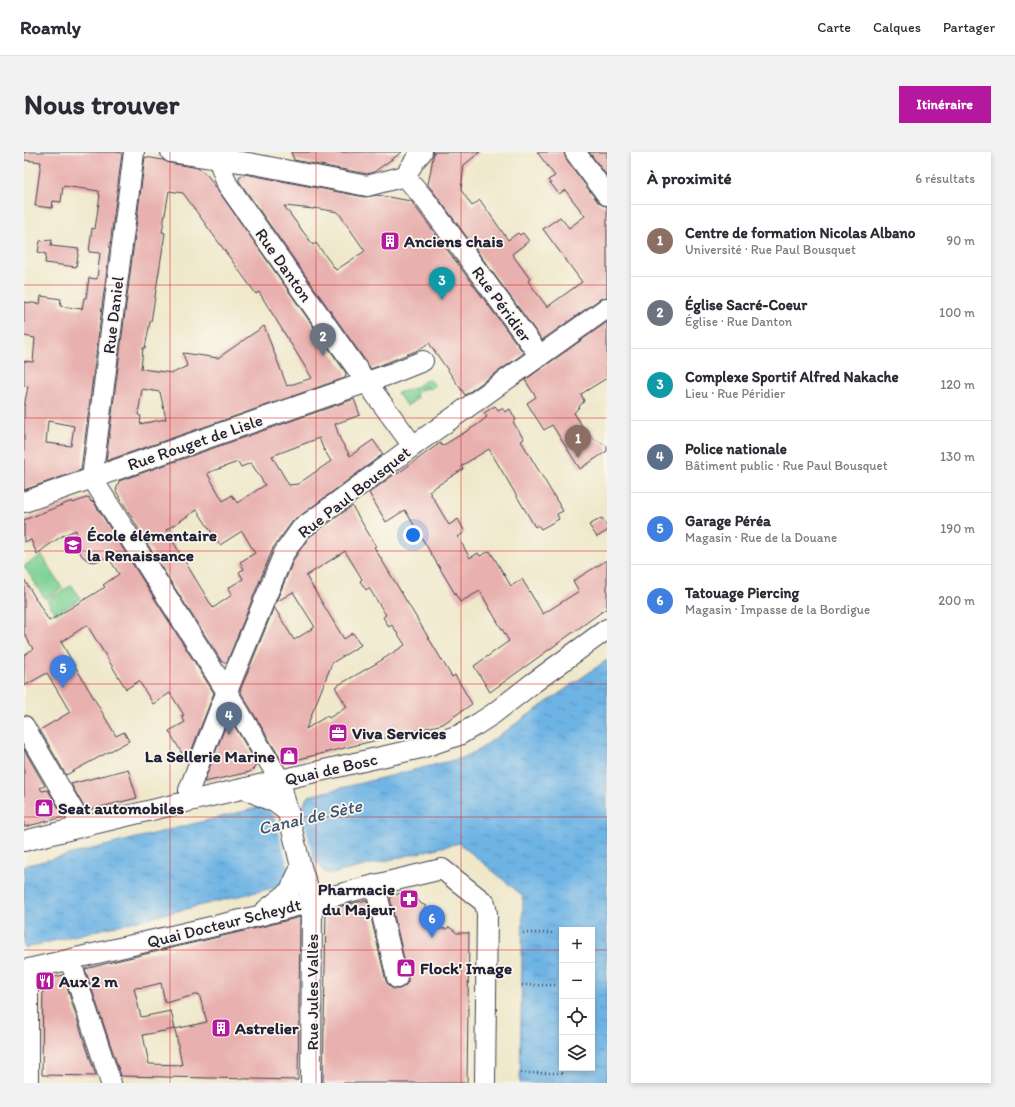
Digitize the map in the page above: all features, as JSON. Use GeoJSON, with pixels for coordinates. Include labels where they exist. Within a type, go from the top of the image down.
{"type":"FeatureCollection","features":[{"type":"Feature","properties":{"kind":"street","name":"Rue Daniel"},"geometry":{"type":"LineString","coordinates":[[92,478],[134,152]]}},
{"type":"Feature","properties":{"kind":"street"},"geometry":{"type":"LineString","coordinates":[[171,152],[218,155],[254,164],[367,186],[406,176],[422,152]]}},
{"type":"Feature","properties":{"kind":"street"},"geometry":{"type":"LineString","coordinates":[[254,164],[272,152]]}},
{"type":"Feature","properties":{"kind":"street"},"geometry":{"type":"LineString","coordinates":[[575,152],[607,195]]}},
{"type":"Feature","properties":{"kind":"street","name":"Rue Danton"},"geometry":{"type":"LineString","coordinates":[[218,155],[227,184],[413,446]]}},
{"type":"Feature","properties":{"kind":"street","name":"Rue Péridier"},"geometry":{"type":"LineString","coordinates":[[406,176],[427,202],[540,356]]}},
{"type":"Feature","properties":{"kind":"street","name":"Rue Paul Bousquet"},"geometry":{"type":"LineString","coordinates":[[189,801],[189,790],[284,553],[301,529],[413,446],[607,308]]}},
{"type":"Feature","properties":{"kind":"street","name":"Rue Rouget de Lisle"},"geometry":{"type":"LineString","coordinates":[[24,502],[393,374],[423,361]]}},
{"type":"Feature","properties":{"kind":"street","name":"Rue Jules Vallès"},"geometry":{"type":"LineString","coordinates":[[92,478],[227,692],[280,780],[289,812],[301,867],[312,901],[311,1083]]}},
{"type":"Feature","properties":{"kind":"street","name":"Quai de Bosc"},"geometry":{"type":"LineString","coordinates":[[24,841],[189,801],[421,748],[459,735],[493,714],[607,629]]}},
{"type":"Feature","properties":{"kind":"street"},"geometry":{"type":"LineString","coordinates":[[24,726],[77,817],[80,827]]}},
{"type":"Feature","properties":{"kind":"street"},"geometry":{"type":"LineString","coordinates":[[245,789],[276,803],[289,812],[299,790],[316,772]]}},
{"type":"Feature","properties":{"kind":"street"},"geometry":{"type":"LineString","coordinates":[[258,916],[288,892],[301,867],[323,884],[352,891]]}},
{"type":"Feature","properties":{"kind":"street","name":"Quai Docteur Scheydt"},"geometry":{"type":"LineString","coordinates":[[26,970],[258,916],[374,885],[442,870],[485,903],[487,914],[485,1083]]}},
{"type":"Feature","properties":{"kind":"street"},"geometry":{"type":"LineString","coordinates":[[374,885],[397,978]]}},
{"type":"Feature","properties":{"kind":"street"},"geometry":{"type":"LineString","coordinates":[[70,960],[110,1083]]}},
{"type":"Feature","properties":{"kind":"street"},"geometry":{"type":"LineString","coordinates":[[26,970],[28,1083]]}},
{"type":"Feature","properties":{"kind":"path"},"geometry":{"type":"LineString","coordinates":[[523,932],[552,933]]}},
{"type":"Feature","properties":{"kind":"path"},"geometry":{"type":"LineString","coordinates":[[522,985],[558,985]]}},
{"type":"Feature","properties":{"kind":"path"},"geometry":{"type":"LineString","coordinates":[[521,1073],[563,1073]]}},
{"type":"Feature","properties":{"kind":"green space"},"geometry":{"type":"Polygon","coordinates":[[[429,378],[435,386],[430,389],[426,388],[418,391],[416,395],[417,399],[407,406],[397,393],[414,388],[429,378]]]}},
{"type":"Feature","properties":{"kind":"green space"},"geometry":{"type":"Polygon","coordinates":[[[42,555],[62,588],[45,599],[24,566],[42,555]]]}},
{"type":"Feature","properties":{"kind":"green space"},"geometry":{"type":"Polygon","coordinates":[[[72,585],[80,599],[56,614],[47,600],[72,585]]]}},
{"type":"Feature","properties":{"kind":"water","name":"Canal de Sète"},"geometry":{"type":"Polygon","coordinates":[[[607,660],[607,1083],[520,1083],[523,896],[459,843],[331,874],[324,872],[318,862],[287,872],[286,879],[281,886],[24,948],[24,866],[261,807],[266,809],[274,817],[303,808],[306,799],[309,796],[462,758],[477,751],[607,660]]]}},
{"type":"Feature","properties":{"kind":"pier"},"geometry":{"type":"Polygon","coordinates":[[[303,808],[303,814],[315,863],[287,872],[288,866],[274,817],[303,808]]]}},
{"type":"Feature","properties":{"kind":"building"},"geometry":{"type":"Polygon","coordinates":[[[24,152],[122,153],[81,470],[24,490],[24,406],[28,387],[24,386],[24,361],[33,362],[35,338],[24,336],[24,302],[40,304],[41,296],[61,299],[60,306],[82,309],[84,298],[86,298],[89,278],[97,279],[100,253],[89,252],[92,228],[95,229],[100,195],[99,191],[63,186],[61,202],[53,201],[52,208],[35,206],[41,162],[24,160],[24,152]],[[48,421],[46,443],[71,446],[74,426],[48,421]]]}},
{"type":"Feature","properties":{"kind":"building"},"geometry":{"type":"Polygon","coordinates":[[[291,152],[402,152],[374,172],[367,174],[294,160],[291,152]]]}},
{"type":"Feature","properties":{"kind":"building"},"geometry":{"type":"Polygon","coordinates":[[[434,152],[480,152],[464,165],[461,190],[472,206],[480,200],[508,240],[518,233],[520,235],[523,233],[529,241],[512,254],[530,279],[528,281],[547,307],[582,282],[543,229],[560,217],[569,228],[585,216],[565,190],[559,194],[548,180],[555,176],[537,152],[564,152],[566,159],[598,202],[607,206],[607,297],[600,299],[542,340],[428,185],[434,152]]]}},
{"type":"Feature","properties":{"kind":"building"},"geometry":{"type":"Polygon","coordinates":[[[589,152],[607,152],[607,176],[589,152]]]}},
{"type":"Feature","properties":{"kind":"building"},"geometry":{"type":"Polygon","coordinates":[[[145,157],[199,168],[208,176],[346,373],[345,378],[106,461],[145,157]],[[169,191],[162,232],[165,233],[163,246],[151,322],[145,348],[143,348],[141,369],[173,373],[187,366],[183,353],[218,358],[264,326],[287,386],[312,378],[259,292],[256,294],[183,193],[169,191]],[[142,389],[138,415],[141,416],[140,424],[166,419],[160,392],[142,389]]]}},
{"type":"Feature","properties":{"kind":"building"},"geometry":{"type":"Polygon","coordinates":[[[245,174],[365,197],[377,195],[411,201],[523,354],[465,395],[429,343],[418,350],[371,369],[239,181],[239,178],[245,174]],[[284,206],[313,245],[316,243],[336,270],[365,251],[338,212],[284,206]]]}},
{"type":"Feature","properties":{"kind":"building"},"geometry":{"type":"Polygon","coordinates":[[[52,240],[51,246],[79,249],[76,267],[45,263],[46,254],[38,252],[40,241],[52,240]]]}},
{"type":"Feature","properties":{"kind":"building"},"geometry":{"type":"Polygon","coordinates":[[[607,322],[607,378],[581,394],[584,401],[574,413],[588,435],[607,446],[607,451],[580,469],[552,425],[544,430],[535,416],[527,403],[536,397],[525,380],[607,322]]]}},
{"type":"Feature","properties":{"kind":"building"},"geometry":{"type":"Polygon","coordinates":[[[354,399],[360,415],[335,424],[340,439],[350,456],[373,440],[383,454],[292,522],[273,548],[227,662],[222,662],[160,565],[116,491],[119,481],[354,399]],[[319,438],[272,456],[289,485],[298,484],[331,461],[319,438]],[[238,462],[207,473],[223,501],[232,495],[237,503],[265,485],[251,463],[241,467],[238,462]],[[197,510],[166,530],[213,608],[232,595],[228,588],[243,579],[239,572],[244,569],[240,562],[255,553],[242,531],[220,545],[197,510]]]}},
{"type":"Feature","properties":{"kind":"building"},"geometry":{"type":"Polygon","coordinates":[[[495,406],[498,410],[502,408],[505,412],[510,409],[516,420],[513,422],[524,439],[521,441],[563,511],[557,514],[559,519],[541,529],[538,525],[535,527],[489,449],[461,466],[463,469],[429,491],[449,525],[458,519],[465,532],[458,537],[470,558],[478,553],[480,556],[490,551],[511,586],[522,579],[543,614],[579,591],[573,581],[607,560],[607,608],[490,692],[474,666],[509,641],[480,591],[460,602],[405,510],[386,522],[369,493],[440,443],[442,446],[477,425],[487,417],[484,413],[495,406]]]}},
{"type":"Feature","properties":{"kind":"building"},"geometry":{"type":"Polygon","coordinates":[[[89,497],[91,502],[93,501],[214,693],[187,762],[169,731],[185,722],[181,716],[184,715],[170,693],[153,704],[139,681],[126,689],[87,625],[61,642],[116,736],[124,732],[129,741],[66,775],[40,730],[70,712],[47,673],[24,686],[24,655],[33,649],[24,633],[24,579],[49,621],[105,587],[103,585],[119,574],[108,557],[94,562],[89,561],[82,556],[78,548],[76,530],[62,536],[37,554],[31,540],[24,542],[24,520],[72,501],[73,503],[89,497]]]}},
{"type":"Feature","properties":{"kind":"building"},"geometry":{"type":"Polygon","coordinates":[[[352,506],[376,546],[374,547],[452,677],[455,675],[472,704],[443,724],[283,763],[240,691],[274,607],[294,640],[315,627],[293,592],[276,602],[294,559],[309,537],[352,506]],[[345,551],[306,576],[344,639],[353,633],[361,645],[332,663],[306,729],[327,716],[329,718],[347,707],[335,687],[405,645],[392,625],[389,627],[383,617],[386,615],[369,588],[366,590],[360,581],[362,579],[345,551]]]}},
{"type":"Feature","properties":{"kind":"building"},"geometry":{"type":"Polygon","coordinates":[[[602,518],[607,527],[607,531],[597,537],[589,525],[602,518]]]}},
{"type":"Feature","properties":{"kind":"building"},"geometry":{"type":"Polygon","coordinates":[[[229,717],[256,762],[255,767],[250,772],[204,782],[229,717]]]}},
{"type":"Feature","properties":{"kind":"building"},"geometry":{"type":"Polygon","coordinates":[[[24,749],[45,786],[40,788],[42,791],[48,790],[64,817],[24,827],[24,749]]]}},
{"type":"Feature","properties":{"kind":"building"},"geometry":{"type":"Polygon","coordinates":[[[128,769],[137,798],[88,810],[87,806],[84,807],[71,784],[128,769]]]}},
{"type":"Feature","properties":{"kind":"building"},"geometry":{"type":"Polygon","coordinates":[[[410,891],[415,894],[420,903],[426,906],[424,909],[429,928],[447,929],[449,927],[457,933],[469,933],[467,1083],[323,1083],[326,910],[367,900],[386,981],[393,989],[399,989],[405,986],[408,982],[408,976],[390,898],[394,895],[410,891]]]}},
{"type":"Feature","properties":{"kind":"building"},"geometry":{"type":"Polygon","coordinates":[[[300,917],[298,1080],[121,1076],[85,969],[300,917]],[[161,983],[134,988],[141,1017],[171,1011],[175,1029],[207,1022],[199,994],[165,1003],[161,983]],[[175,1029],[143,1035],[149,1064],[182,1065],[175,1029]]]}},
{"type":"Feature","properties":{"kind":"building"},"geometry":{"type":"Polygon","coordinates":[[[63,975],[96,1076],[42,1075],[43,980],[63,975]]]}},
{"type":"Feature","properties":{"kind":"place","name":"Anciens chais"},"geometry":{"type":"Point","coordinates":[390,241]}},
{"type":"Feature","properties":{"kind":"place","name":"Complexe Sportif Alfred Nakache"},"geometry":{"type":"Point","coordinates":[442,300]}},
{"type":"Feature","properties":{"kind":"place","name":"Église Sacré-Coeur"},"geometry":{"type":"Point","coordinates":[323,356]}},
{"type":"Feature","properties":{"kind":"place","name":"Centre de formation Nicolas Albano"},"geometry":{"type":"Point","coordinates":[578,458]}},
{"type":"Feature","properties":{"kind":"place","name":"École élémentaire la Renaissance"},"geometry":{"type":"Point","coordinates":[73,545]}},
{"type":"Feature","properties":{"kind":"place","name":"Garage Péréa"},"geometry":{"type":"Point","coordinates":[63,688]}},
{"type":"Feature","properties":{"kind":"place","name":"Viva Services"},"geometry":{"type":"Point","coordinates":[338,733]}},
{"type":"Feature","properties":{"kind":"place","name":"Police nationale"},"geometry":{"type":"Point","coordinates":[229,735]}},
{"type":"Feature","properties":{"kind":"place","name":"La Sellerie Marine"},"geometry":{"type":"Point","coordinates":[289,756]}},
{"type":"Feature","properties":{"kind":"place","name":"Seat automobiles"},"geometry":{"type":"Point","coordinates":[44,808]}},
{"type":"Feature","properties":{"kind":"place","name":"Pharmacie du Majeur"},"geometry":{"type":"Point","coordinates":[409,899]}},
{"type":"Feature","properties":{"kind":"place","name":"Tatouage Piercing"},"geometry":{"type":"Point","coordinates":[432,938]}},
{"type":"Feature","properties":{"kind":"place","name":"Flock' Image"},"geometry":{"type":"Point","coordinates":[406,968]}},
{"type":"Feature","properties":{"kind":"place","name":"Aux 2 m"},"geometry":{"type":"Point","coordinates":[45,981]}},
{"type":"Feature","properties":{"kind":"place","name":"Astrelier"},"geometry":{"type":"Point","coordinates":[221,1028]}}]}
